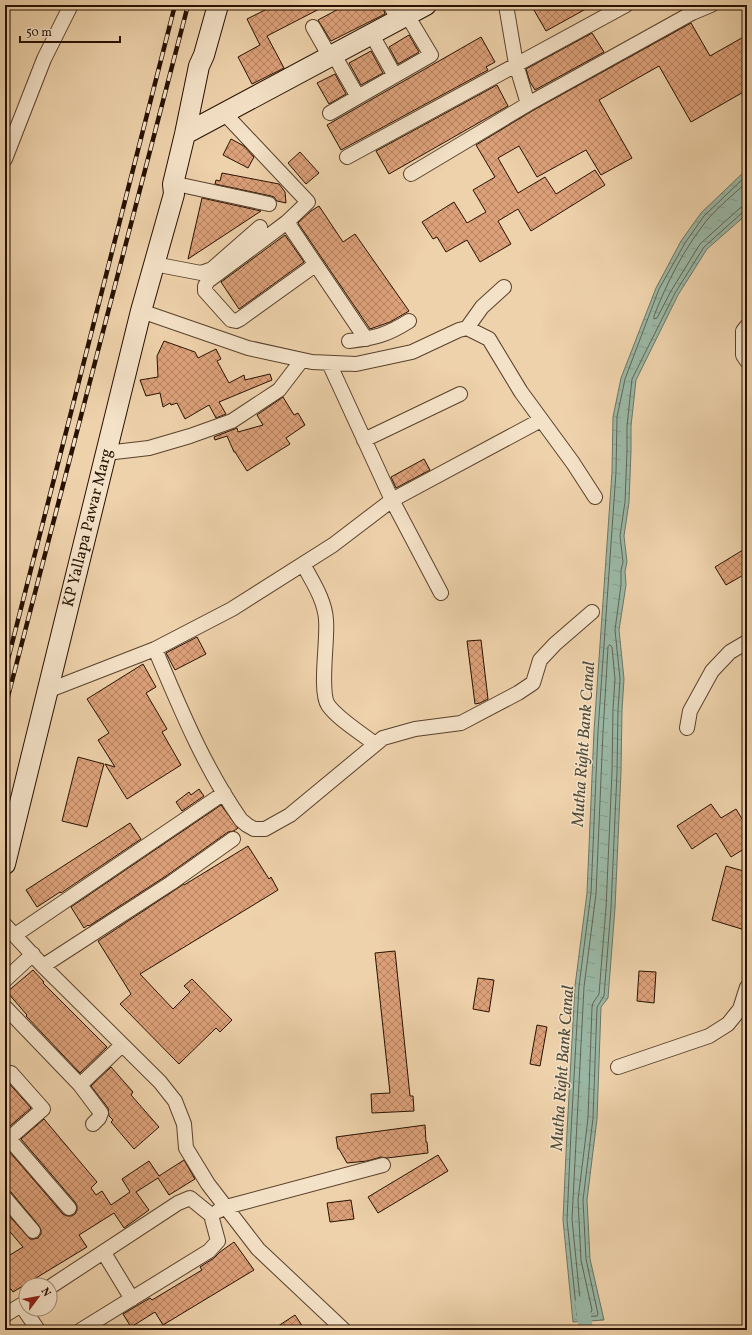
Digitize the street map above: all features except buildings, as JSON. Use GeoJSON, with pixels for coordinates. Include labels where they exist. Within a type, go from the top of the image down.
{"type":"FeatureCollection","features":[{"type":"Feature","properties":{"kind":"street"},"geometry":{"type":"LineString","coordinates":[[5,159],[44,59],[71,5]]}},
{"type":"Feature","properties":{"kind":"street","name":"KP Yallapa Pawar Marg"},"geometry":{"type":"LineString","coordinates":[[5,864],[141,311],[177,189],[173,184],[189,132],[199,66],[204,55],[218,5]]}},
{"type":"Feature","properties":{"kind":"street"},"geometry":{"type":"LineString","coordinates":[[189,132],[372,35],[399,13],[426,5]]}},
{"type":"Feature","properties":{"kind":"street"},"geometry":{"type":"LineString","coordinates":[[506,5],[516,64],[528,104]]}},
{"type":"Feature","properties":{"kind":"street"},"geometry":{"type":"LineString","coordinates":[[347,157],[626,5]]}},
{"type":"Feature","properties":{"kind":"street"},"geometry":{"type":"LineString","coordinates":[[411,174],[528,104],[692,12],[711,5]]}},
{"type":"Feature","properties":{"kind":"street"},"geometry":{"type":"LineString","coordinates":[[330,113],[431,55],[399,13]]}},
{"type":"Feature","properties":{"kind":"street"},"geometry":{"type":"LineString","coordinates":[[313,27],[358,97]]}},
{"type":"Feature","properties":{"kind":"street"},"geometry":{"type":"LineString","coordinates":[[372,35],[395,76]]}},
{"type":"Feature","properties":{"kind":"street"},"geometry":{"type":"LineString","coordinates":[[225,114],[308,202],[287,222],[208,281],[205,286],[205,291],[231,320],[236,321],[315,265]]}},
{"type":"Feature","properties":{"kind":"street"},"geometry":{"type":"LineString","coordinates":[[177,189],[269,204]]}},
{"type":"Feature","properties":{"kind":"street"},"geometry":{"type":"LineString","coordinates":[[287,222],[366,339]]}},
{"type":"Feature","properties":{"kind":"street"},"geometry":{"type":"LineString","coordinates":[[154,264],[201,273],[212,268],[260,227]]}},
{"type":"Feature","properties":{"kind":"street"},"geometry":{"type":"LineString","coordinates":[[141,311],[248,348],[312,362],[356,364],[412,352],[459,330],[467,328],[482,307],[504,287]]}},
{"type":"Feature","properties":{"kind":"street"},"geometry":{"type":"LineString","coordinates":[[349,341],[378,337],[409,321]]}},
{"type":"Feature","properties":{"kind":"street"},"geometry":{"type":"LineString","coordinates":[[747,326],[743,331],[743,355],[747,360]]}},
{"type":"Feature","properties":{"kind":"street"},"geometry":{"type":"LineString","coordinates":[[467,328],[489,339],[522,392],[573,463],[595,497]]}},
{"type":"Feature","properties":{"kind":"street"},"geometry":{"type":"LineString","coordinates":[[106,453],[149,448],[190,436],[232,421],[279,390],[302,360]]}},
{"type":"Feature","properties":{"kind":"street"},"geometry":{"type":"LineString","coordinates":[[329,363],[392,500],[441,593]]}},
{"type":"Feature","properties":{"kind":"street"},"geometry":{"type":"LineString","coordinates":[[364,440],[460,394]]}},
{"type":"Feature","properties":{"kind":"street"},"geometry":{"type":"LineString","coordinates":[[47,691],[155,649],[232,609],[332,545],[392,500],[542,420]]}},
{"type":"Feature","properties":{"kind":"street"},"geometry":{"type":"LineString","coordinates":[[303,564],[321,598],[326,619],[327,643],[324,691],[327,704],[338,716],[375,744]]}},
{"type":"Feature","properties":{"kind":"street"},"geometry":{"type":"LineString","coordinates":[[155,649],[185,719],[213,776],[241,820],[254,829],[265,829],[290,815],[383,738],[415,729],[461,723],[518,694],[533,683],[540,660],[555,644],[592,612]]}},
{"type":"Feature","properties":{"kind":"street"},"geometry":{"type":"LineString","coordinates":[[687,728],[690,712],[712,671],[730,652],[747,642]]}},
{"type":"Feature","properties":{"kind":"street"},"geometry":{"type":"LineString","coordinates":[[224,793],[10,930],[43,966],[160,1082],[175,1101],[184,1124],[186,1148],[208,1184],[258,1249],[341,1329]]}},
{"type":"Feature","properties":{"kind":"street"},"geometry":{"type":"LineString","coordinates":[[43,966],[171,883],[233,839]]}},
{"type":"Feature","properties":{"kind":"street"},"geometry":{"type":"LineString","coordinates":[[5,980],[33,954]]}},
{"type":"Feature","properties":{"kind":"street"},"geometry":{"type":"LineString","coordinates":[[618,1067],[709,1036],[728,1024],[740,1009],[747,987]]}},
{"type":"Feature","properties":{"kind":"street"},"geometry":{"type":"LineString","coordinates":[[5,1007],[80,1085],[101,1113],[99,1118],[92,1124]]}},
{"type":"Feature","properties":{"kind":"street"},"geometry":{"type":"LineString","coordinates":[[80,1085],[122,1045]]}},
{"type":"Feature","properties":{"kind":"street"},"geometry":{"type":"LineString","coordinates":[[12,1074],[43,1109],[6,1139],[69,1208]]}},
{"type":"Feature","properties":{"kind":"street"},"geometry":{"type":"LineString","coordinates":[[211,1215],[226,1207],[383,1165]]}},
{"type":"Feature","properties":{"kind":"street"},"geometry":{"type":"LineString","coordinates":[[5,1198],[33,1231]]}},
{"type":"Feature","properties":{"kind":"street"},"geometry":{"type":"LineString","coordinates":[[58,1282],[178,1203],[190,1198],[211,1215],[218,1240],[209,1251],[81,1330]]}},
{"type":"Feature","properties":{"kind":"street"},"geometry":{"type":"LineString","coordinates":[[104,1253],[132,1299]]}},
{"type":"Feature","properties":{"kind":"street"},"geometry":{"type":"LineString","coordinates":[[5,1315],[18,1307]]}},
{"type":"Feature","properties":{"kind":"street"},"geometry":{"type":"LineString","coordinates":[[31,1317],[38,1330]]}},
{"type":"Feature","properties":{"kind":"water"},"geometry":{"type":"Polygon","coordinates":[[[747,169],[747,214],[707,249],[678,295],[636,380],[631,426],[629,502],[624,536],[627,562],[625,571],[626,585],[619,630],[624,679],[615,908],[608,998],[601,1007],[597,1119],[587,1200],[590,1259],[604,1320],[573,1322],[563,1220],[575,986],[587,893],[594,731],[612,472],[613,417],[621,378],[656,288],[681,241],[701,213],[747,169]]]}},
{"type":"Feature","properties":{"kind":"waterway","name":"Mutha Right Bank Canal"},"geometry":{"type":"LineString","coordinates":[[582,1303],[586,1330]]}},
{"type":"Feature","properties":{"kind":"railway"},"geometry":{"type":"LineString","coordinates":[[5,671],[175,5]]}},
{"type":"Feature","properties":{"kind":"railway"},"geometry":{"type":"LineString","coordinates":[[5,708],[188,5]]}}]}
